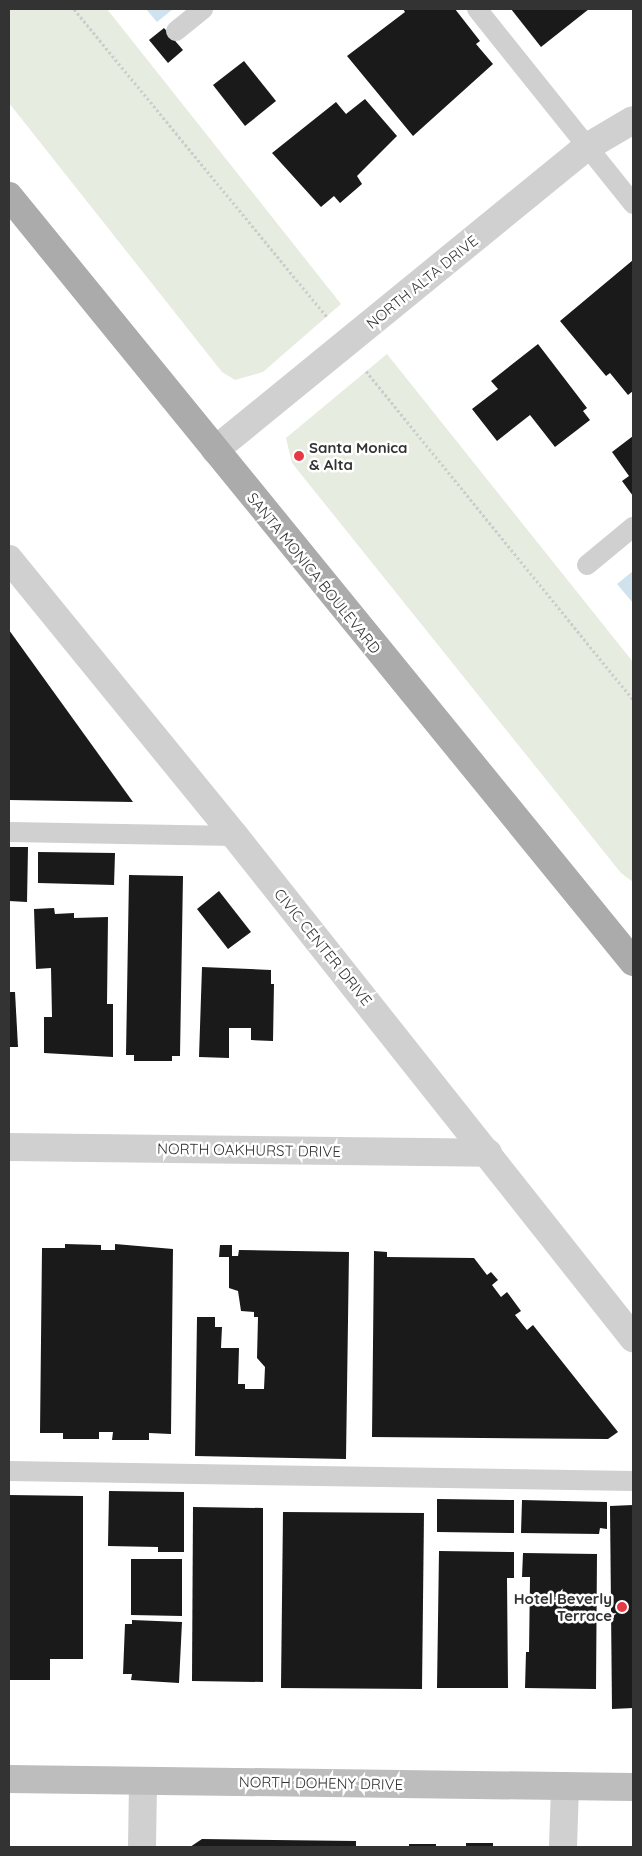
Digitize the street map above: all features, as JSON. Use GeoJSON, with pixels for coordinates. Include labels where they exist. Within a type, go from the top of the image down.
{"type":"FeatureCollection","features":[{"type":"Feature","properties":{"kind":"main road","name":"SANTA MONICA BOULEVARD"},"geometry":{"type":"LineString","coordinates":[[9,196],[215,450],[629,949],[633,980]]}},
{"type":"Feature","properties":{"kind":"main road","name":"NORTH DOHENY DRIVE"},"geometry":{"type":"LineString","coordinates":[[9,1779],[633,1786]]}},
{"type":"Feature","properties":{"kind":"street","name":"NORTH ALTA DRIVE"},"geometry":{"type":"LineString","coordinates":[[215,450],[588,147],[633,120]]}},
{"type":"Feature","properties":{"kind":"street","name":"CIVIC CENTER DRIVE"},"geometry":{"type":"LineString","coordinates":[[9,559],[235,836],[633,1338]]}},
{"type":"Feature","properties":{"kind":"street","name":"NORTH OAKHURST DRIVE"},"geometry":{"type":"LineString","coordinates":[[9,1147],[488,1153]]}},
{"type":"Feature","properties":{"kind":"street"},"geometry":{"type":"LineString","coordinates":[[142,1847],[143,1781]]}},
{"type":"Feature","properties":{"kind":"street"},"geometry":{"type":"LineString","coordinates":[[562,1847],[565,1786]]}},
{"type":"Feature","properties":{"kind":"lane"},"geometry":{"type":"LineString","coordinates":[[176,31],[203,9]]}},
{"type":"Feature","properties":{"kind":"lane"},"geometry":{"type":"LineString","coordinates":[[477,9],[633,204]]}},
{"type":"Feature","properties":{"kind":"lane"},"geometry":{"type":"LineString","coordinates":[[587,565],[633,527]]}},
{"type":"Feature","properties":{"kind":"lane"},"geometry":{"type":"LineString","coordinates":[[9,832],[235,836]]}},
{"type":"Feature","properties":{"kind":"lane"},"geometry":{"type":"LineString","coordinates":[[9,1471],[633,1481]]}},
{"type":"Feature","properties":{"kind":"path"},"geometry":{"type":"LineString","coordinates":[[74,9],[327,318]]}},
{"type":"Feature","properties":{"kind":"path"},"geometry":{"type":"LineString","coordinates":[[366,371],[633,700]]}},
{"type":"Feature","properties":{"kind":"shaded area"},"geometry":{"type":"Polygon","coordinates":[[[9,9],[107,9],[341,304],[263,372],[235,380],[222,372],[9,103],[9,9]]]}},
{"type":"Feature","properties":{"kind":"shaded area"},"geometry":{"type":"Polygon","coordinates":[[[387,354],[633,662],[633,882],[621,873],[292,463],[286,438],[387,354]]]}},
{"type":"Feature","properties":{"kind":"water"},"geometry":{"type":"Polygon","coordinates":[[[146,9],[173,9],[157,22],[146,9]]]}},
{"type":"Feature","properties":{"kind":"water"},"geometry":{"type":"Polygon","coordinates":[[[633,571],[633,603],[617,584],[633,571]]]}},
{"type":"Feature","properties":{"kind":"building"},"geometry":{"type":"Polygon","coordinates":[[[403,9],[455,9],[480,41],[476,44],[493,64],[413,136],[347,56],[405,12],[403,9]]]}},
{"type":"Feature","properties":{"kind":"building"},"geometry":{"type":"Polygon","coordinates":[[[511,9],[589,9],[541,47],[511,9]]]}},
{"type":"Feature","properties":{"kind":"building"},"geometry":{"type":"Polygon","coordinates":[[[164,28],[183,50],[168,63],[149,40],[164,28]]]}},
{"type":"Feature","properties":{"kind":"building"},"geometry":{"type":"Polygon","coordinates":[[[244,61],[276,101],[245,126],[213,85],[244,61]]]}},
{"type":"Feature","properties":{"kind":"building"},"geometry":{"type":"Polygon","coordinates":[[[365,99],[397,136],[357,176],[362,184],[340,203],[334,196],[321,207],[272,153],[336,102],[346,114],[365,99]]]}},
{"type":"Feature","properties":{"kind":"building"},"geometry":{"type":"Polygon","coordinates":[[[633,260],[633,391],[628,395],[610,373],[606,376],[560,321],[633,260]]]}},
{"type":"Feature","properties":{"kind":"building"},"geometry":{"type":"Polygon","coordinates":[[[538,344],[587,408],[583,411],[590,420],[555,447],[530,415],[497,441],[472,409],[498,389],[491,381],[538,344]]]}},
{"type":"Feature","properties":{"kind":"building"},"geometry":{"type":"Polygon","coordinates":[[[633,436],[633,496],[622,481],[629,476],[612,452],[633,436]]]}},
{"type":"Feature","properties":{"kind":"building"},"geometry":{"type":"Polygon","coordinates":[[[9,630],[133,802],[9,800],[9,630]]]}},
{"type":"Feature","properties":{"kind":"building"},"geometry":{"type":"Polygon","coordinates":[[[9,847],[28,847],[27,902],[9,901],[9,847]]]}},
{"type":"Feature","properties":{"kind":"building"},"geometry":{"type":"Polygon","coordinates":[[[38,852],[115,853],[114,885],[38,883],[38,852]]]}},
{"type":"Feature","properties":{"kind":"building"},"geometry":{"type":"Polygon","coordinates":[[[129,875],[183,876],[180,1056],[172,1056],[172,1061],[134,1061],[134,1055],[126,1055],[129,875]]]}},
{"type":"Feature","properties":{"kind":"building"},"geometry":{"type":"Polygon","coordinates":[[[219,891],[251,932],[228,949],[197,909],[219,891]]]}},
{"type":"Feature","properties":{"kind":"building"},"geometry":{"type":"Polygon","coordinates":[[[54,908],[55,914],[74,913],[74,918],[108,917],[107,1004],[113,1004],[113,1057],[44,1053],[44,1017],[52,1017],[51,968],[36,969],[34,909],[54,908]]]}},
{"type":"Feature","properties":{"kind":"building"},"geometry":{"type":"Polygon","coordinates":[[[202,967],[271,970],[271,984],[274,984],[273,1041],[251,1040],[251,1028],[229,1028],[229,1058],[199,1057],[202,967]]]}},
{"type":"Feature","properties":{"kind":"building"},"geometry":{"type":"Polygon","coordinates":[[[9,992],[15,992],[18,1047],[9,1047],[9,992]]]}},
{"type":"Feature","properties":{"kind":"building"},"geometry":{"type":"Polygon","coordinates":[[[65,1244],[101,1245],[101,1250],[115,1250],[115,1244],[173,1249],[171,1434],[149,1433],[149,1440],[112,1440],[113,1432],[99,1432],[99,1439],[63,1439],[63,1433],[40,1433],[42,1248],[65,1248],[65,1244]]]}},
{"type":"Feature","properties":{"kind":"building"},"geometry":{"type":"Polygon","coordinates":[[[220,1245],[232,1245],[232,1256],[238,1256],[239,1250],[349,1252],[346,1459],[195,1456],[197,1317],[215,1317],[215,1327],[222,1327],[221,1348],[239,1348],[238,1384],[245,1384],[245,1389],[264,1389],[265,1367],[257,1358],[258,1317],[254,1317],[254,1312],[241,1311],[238,1291],[229,1288],[229,1257],[219,1257],[220,1245]]]}},
{"type":"Feature","properties":{"kind":"building"},"geometry":{"type":"Polygon","coordinates":[[[374,1251],[387,1252],[387,1257],[474,1258],[487,1275],[491,1272],[498,1280],[492,1285],[501,1297],[507,1292],[521,1311],[515,1315],[527,1330],[533,1325],[618,1432],[608,1439],[372,1437],[374,1251]]]}},
{"type":"Feature","properties":{"kind":"building"},"geometry":{"type":"Polygon","coordinates":[[[109,1491],[184,1492],[184,1552],[158,1552],[158,1547],[108,1546],[109,1491]]]}},
{"type":"Feature","properties":{"kind":"building"},"geometry":{"type":"Polygon","coordinates":[[[9,1495],[83,1496],[83,1659],[50,1659],[50,1680],[9,1680],[9,1495]]]}},
{"type":"Feature","properties":{"kind":"building"},"geometry":{"type":"Polygon","coordinates":[[[437,1499],[514,1500],[514,1533],[437,1532],[437,1499]]]}},
{"type":"Feature","properties":{"kind":"building"},"geometry":{"type":"Polygon","coordinates":[[[522,1500],[607,1502],[607,1529],[600,1528],[599,1534],[521,1533],[522,1500]]]}},
{"type":"Feature","properties":{"kind":"building","name":"Hotel Beverly Terrace"},"geometry":{"type":"Polygon","coordinates":[[[633,1505],[633,1708],[612,1709],[610,1506],[633,1505]]]}},
{"type":"Feature","properties":{"kind":"building"},"geometry":{"type":"Polygon","coordinates":[[[193,1507],[263,1508],[263,1682],[192,1681],[193,1507]]]}},
{"type":"Feature","properties":{"kind":"building"},"geometry":{"type":"Polygon","coordinates":[[[283,1512],[424,1513],[422,1689],[281,1688],[283,1512]]]}},
{"type":"Feature","properties":{"kind":"building"},"geometry":{"type":"Polygon","coordinates":[[[439,1551],[514,1552],[514,1578],[507,1578],[508,1688],[437,1688],[439,1551]]]}},
{"type":"Feature","properties":{"kind":"building"},"geometry":{"type":"Polygon","coordinates":[[[523,1553],[597,1554],[596,1689],[525,1688],[526,1652],[529,1652],[530,1577],[522,1577],[523,1553]]]}},
{"type":"Feature","properties":{"kind":"building"},"geometry":{"type":"Polygon","coordinates":[[[131,1559],[182,1559],[182,1616],[131,1615],[131,1559]]]}},
{"type":"Feature","properties":{"kind":"building"},"geometry":{"type":"Polygon","coordinates":[[[132,1620],[182,1622],[179,1683],[131,1680],[132,1674],[123,1674],[125,1624],[132,1624],[132,1620]]]}},
{"type":"Feature","properties":{"kind":"building"},"geometry":{"type":"Polygon","coordinates":[[[202,1839],[356,1841],[356,1847],[190,1847],[202,1839]]]}},
{"type":"Feature","properties":{"kind":"building"},"geometry":{"type":"Polygon","coordinates":[[[466,1843],[493,1843],[493,1847],[466,1847],[466,1843]]]}},
{"type":"Feature","properties":{"kind":"building"},"geometry":{"type":"Polygon","coordinates":[[[409,1844],[436,1844],[436,1847],[409,1847],[409,1844]]]}},
{"type":"Feature","properties":{"kind":"place","name":"Santa Monica & Alta"},"geometry":{"type":"Point","coordinates":[299,456]}},
{"type":"Feature","properties":{"kind":"place","name":"Hotel Beverly Terrace"},"geometry":{"type":"Point","coordinates":[622,1607]}}]}
